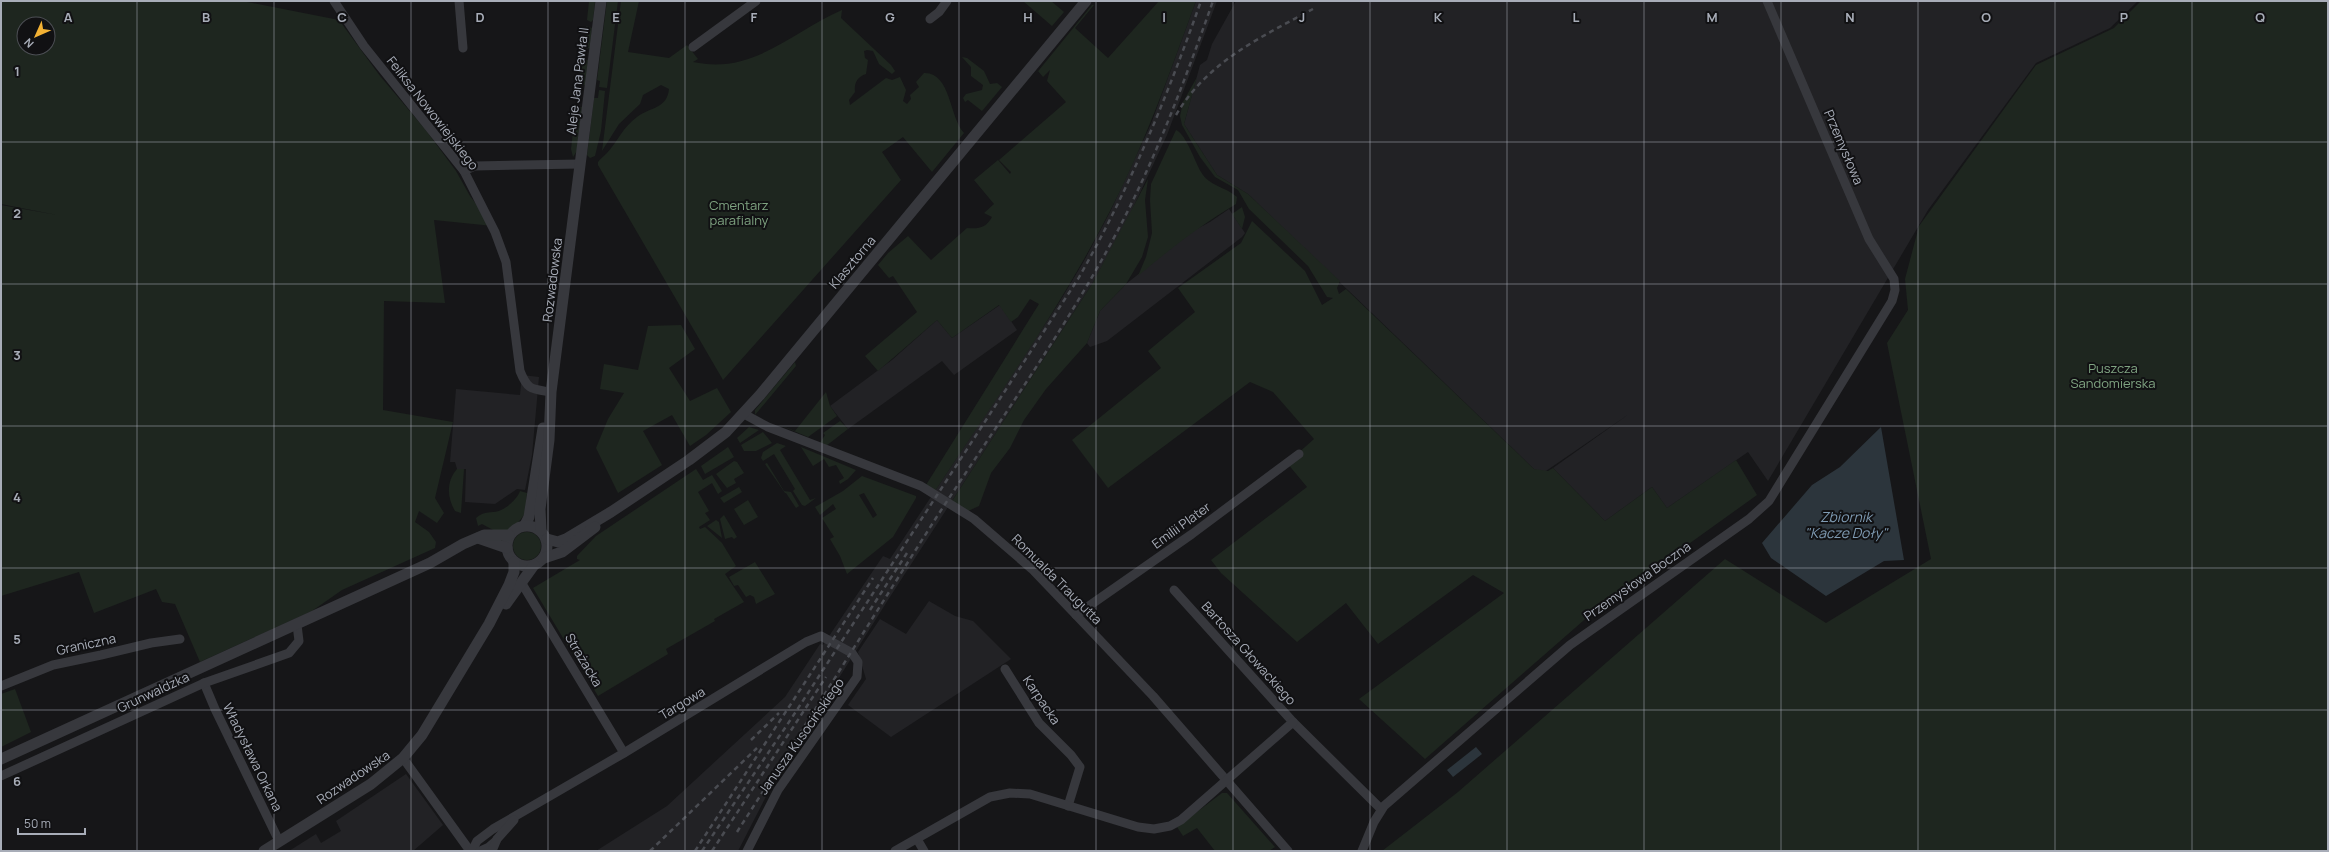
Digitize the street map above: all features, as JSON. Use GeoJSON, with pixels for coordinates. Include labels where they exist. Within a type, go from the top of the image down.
{"type":"FeatureCollection","features":[{"type":"Feature","properties":{"kind":"street","name":"Feliksa Nowowiejskiego"},"geometry":{"type":"LineString","coordinates":[[334,1],[364,46],[464,170],[495,232],[506,262],[520,371],[526,385],[531,389],[551,395]]}},
{"type":"Feature","properties":{"kind":"street"},"geometry":{"type":"LineString","coordinates":[[459,1],[463,48]]}},
{"type":"Feature","properties":{"kind":"street","name":"Aleje Jana Pawła II"},"geometry":{"type":"LineString","coordinates":[[580,164],[601,1]]}},
{"type":"Feature","properties":{"kind":"street"},"geometry":{"type":"LineString","coordinates":[[693,47],[756,1]]}},
{"type":"Feature","properties":{"kind":"street"},"geometry":{"type":"LineString","coordinates":[[930,19],[939,12],[947,1]]}},
{"type":"Feature","properties":{"kind":"street","name":"Klasztorna"},"geometry":{"type":"LineString","coordinates":[[544,535],[553,542],[562,541],[611,512],[702,451],[744,414],[1086,1]]}},
{"type":"Feature","properties":{"kind":"street","name":"Przemysłowa"},"geometry":{"type":"LineString","coordinates":[[1766,1],[1869,239],[1894,279],[1895,290],[1892,301]]}},
{"type":"Feature","properties":{"kind":"street"},"geometry":{"type":"LineString","coordinates":[[464,170],[475,166],[580,164]]}},
{"type":"Feature","properties":{"kind":"street","name":"Rozwadowska"},"geometry":{"type":"LineString","coordinates":[[544,535],[540,509],[549,440],[551,395],[580,164]]}},
{"type":"Feature","properties":{"kind":"street","name":"Przemysłowa Boczna"},"geometry":{"type":"LineString","coordinates":[[1362,851],[1381,809],[1570,645],[1759,511],[1782,483],[1892,301]]}},
{"type":"Feature","properties":{"kind":"street","name":"Rozwadowska"},"geometry":{"type":"LineString","coordinates":[[525,525],[529,517],[543,427],[551,395]]}},
{"type":"Feature","properties":{"kind":"street","name":"Romualda Traugutta"},"geometry":{"type":"LineString","coordinates":[[744,414],[768,427],[924,488],[974,519],[1032,569],[1153,696],[1288,851]]}},
{"type":"Feature","properties":{"kind":"street","name":"Emilii Plater"},"geometry":{"type":"LineString","coordinates":[[1076,615],[1192,534],[1299,454]]}},
{"type":"Feature","properties":{"kind":"street","name":"Klasztorna"},"geometry":{"type":"LineString","coordinates":[[544,558],[562,552],[571,547],[611,512]]}},
{"type":"Feature","properties":{"kind":"street"},"geometry":{"type":"LineString","coordinates":[[525,525],[544,535],[548,546],[544,558],[534,565],[527,566],[514,562],[507,548],[509,536],[519,527],[525,525]]}},
{"type":"Feature","properties":{"kind":"street"},"geometry":{"type":"LineString","coordinates":[[1,759],[297,625],[430,563],[478,538],[491,534],[509,536]]}},
{"type":"Feature","properties":{"kind":"street"},"geometry":{"type":"LineString","coordinates":[[478,538],[507,548]]}},
{"type":"Feature","properties":{"kind":"street","name":"Rozwadowska"},"geometry":{"type":"LineString","coordinates":[[264,851],[371,784],[404,758],[422,735],[489,624],[509,585],[514,572],[514,562]]}},
{"type":"Feature","properties":{"kind":"street","name":"Rozwadowska"},"geometry":{"type":"LineString","coordinates":[[489,624],[534,565]]}},
{"type":"Feature","properties":{"kind":"street","name":"Strażacka"},"geometry":{"type":"LineString","coordinates":[[521,582],[624,753]]}},
{"type":"Feature","properties":{"kind":"street","name":"Bartosza Głowackiego"},"geometry":{"type":"LineString","coordinates":[[895,851],[990,797],[1010,793],[1030,794],[1138,827],[1154,829],[1170,826],[1181,820],[1293,722],[1174,590]]}},
{"type":"Feature","properties":{"kind":"street","name":"Grunwaldzka"},"geometry":{"type":"LineString","coordinates":[[1,776],[204,683],[289,653],[299,641],[297,625]]}},
{"type":"Feature","properties":{"kind":"street","name":"Targowa"},"geometry":{"type":"LineString","coordinates":[[471,850],[477,841],[486,834],[624,753],[816,636],[825,637],[855,657]]}},
{"type":"Feature","properties":{"kind":"street","name":"Graniczna"},"geometry":{"type":"LineString","coordinates":[[1,686],[53,665],[156,642],[180,639]]}},
{"type":"Feature","properties":{"kind":"street","name":"Janusza Kusocińskiego"},"geometry":{"type":"LineString","coordinates":[[746,851],[778,790],[852,685],[858,670],[855,657]]}},
{"type":"Feature","properties":{"kind":"street","name":"Karpacka"},"geometry":{"type":"LineString","coordinates":[[1005,669],[1039,723],[1078,763],[1080,772],[1068,806]]}},
{"type":"Feature","properties":{"kind":"street","name":"Władysława Orkana"},"geometry":{"type":"LineString","coordinates":[[204,683],[215,709],[279,841]]}},
{"type":"Feature","properties":{"kind":"street"},"geometry":{"type":"LineString","coordinates":[[1293,722],[1381,809]]}},
{"type":"Feature","properties":{"kind":"street"},"geometry":{"type":"LineString","coordinates":[[404,758],[471,850]]}},
{"type":"Feature","properties":{"kind":"street","name":"Targowa"},"geometry":{"type":"LineString","coordinates":[[492,851],[497,840],[521,814]]}},
{"type":"Feature","properties":{"kind":"street"},"geometry":{"type":"LineString","coordinates":[[917,839],[924,851]]}},
{"type":"Feature","properties":{"kind":"street"},"geometry":{"type":"LineString","coordinates":[[480,851],[489,847],[497,840]]}},
{"type":"Feature","properties":{"kind":"shaded area"},"geometry":{"type":"Polygon","coordinates":[[[1196,1],[1217,1],[1167,135],[1124,227],[1092,284],[888,600],[774,781],[738,851],[596,851],[667,806],[785,697],[820,644],[823,645],[883,556],[890,559],[1057,306],[1084,261],[1110,212],[1151,124],[1196,1]]]}},
{"type":"Feature","properties":{"kind":"shaded area"},"geometry":{"type":"Polygon","coordinates":[[[1236,1],[2138,1],[2110,28],[2036,63],[1928,210],[1768,481],[1748,452],[1667,508],[1652,487],[1605,521],[1553,468],[1629,414],[1543,473],[1534,469],[1248,194],[1217,175],[1184,124],[1200,65],[1207,60],[1212,44],[1236,1]]]}},
{"type":"Feature","properties":{"kind":"shaded area"},"geometry":{"type":"Polygon","coordinates":[[[1229,209],[1245,233],[1242,237],[1107,341],[1090,347],[1087,343],[1100,311],[1126,284],[1193,231],[1229,209]]]}},
{"type":"Feature","properties":{"kind":"shaded area"},"geometry":{"type":"Polygon","coordinates":[[[1000,305],[1017,330],[954,375],[942,361],[848,429],[830,406],[892,360],[937,320],[952,338],[1000,305]]]}},
{"type":"Feature","properties":{"kind":"shaded area"},"geometry":{"type":"Polygon","coordinates":[[[522,375],[539,377],[532,455],[525,490],[517,489],[495,504],[465,502],[466,469],[457,469],[455,462],[450,462],[456,389],[520,395],[522,375]]]}},
{"type":"Feature","properties":{"kind":"shaded area"},"geometry":{"type":"Polygon","coordinates":[[[929,601],[955,616],[973,621],[1011,659],[891,737],[848,705],[866,679],[858,652],[880,619],[906,634],[929,601]]]}},
{"type":"Feature","properties":{"kind":"shaded area"},"geometry":{"type":"Polygon","coordinates":[[[406,774],[443,825],[413,851],[289,851],[316,834],[321,843],[341,831],[336,821],[406,774]]]}},
{"type":"Feature","properties":{"kind":"green space"},"geometry":{"type":"Polygon","coordinates":[[[1,1],[242,1],[339,20],[380,76],[425,129],[456,171],[470,196],[493,226],[434,220],[445,303],[384,301],[383,410],[453,422],[435,498],[444,513],[437,523],[419,511],[415,522],[429,532],[436,542],[435,548],[342,590],[312,611],[200,662],[175,604],[162,602],[156,589],[94,613],[79,572],[1,596],[1,205],[57,215],[1,204],[1,1]]]}},
{"type":"Feature","properties":{"kind":"green space"},"geometry":{"type":"Polygon","coordinates":[[[589,1],[595,2],[593,20],[591,22],[587,20],[589,1]]]}},
{"type":"Feature","properties":{"kind":"green space"},"geometry":{"type":"Polygon","coordinates":[[[607,1],[618,1],[607,88],[599,87],[600,81],[597,80],[607,1]]]}},
{"type":"Feature","properties":{"kind":"green space","name":"Cmentarz parafialny"},"geometry":{"type":"Polygon","coordinates":[[[621,1],[639,1],[628,52],[669,58],[687,45],[698,59],[693,62],[714,64],[734,63],[770,50],[823,19],[842,10],[841,18],[891,65],[895,71],[892,74],[879,64],[873,51],[864,51],[865,58],[868,60],[866,74],[860,77],[857,81],[855,92],[849,100],[850,105],[886,78],[892,80],[900,77],[906,90],[903,101],[907,104],[911,99],[910,95],[919,87],[916,82],[924,73],[933,75],[940,80],[945,87],[955,117],[964,133],[932,172],[903,137],[882,152],[901,180],[723,380],[598,165],[598,162],[607,153],[628,125],[637,117],[661,104],[668,96],[669,89],[661,85],[643,95],[640,104],[619,124],[602,151],[621,1]]]}},
{"type":"Feature","properties":{"kind":"green space"},"geometry":{"type":"Polygon","coordinates":[[[1023,1],[1051,1],[1064,12],[1052,26],[1023,1]]]}},
{"type":"Feature","properties":{"kind":"green space"},"geometry":{"type":"Polygon","coordinates":[[[1159,1],[1196,1],[1167,81],[1135,160],[1091,247],[1048,319],[1004,388],[935,491],[926,485],[1039,304],[1030,299],[1018,317],[1011,322],[999,305],[952,338],[937,320],[878,371],[865,356],[917,312],[893,276],[889,278],[878,265],[888,253],[908,236],[931,260],[967,228],[982,227],[990,221],[992,217],[984,213],[994,204],[974,180],[998,160],[1010,174],[1011,172],[999,160],[1066,102],[1047,81],[1050,70],[1043,77],[1038,71],[1092,5],[1094,5],[1075,28],[1108,58],[1159,1]]]}},
{"type":"Feature","properties":{"kind":"green space","name":"Puszcza Sandomierska"},"geometry":{"type":"Polygon","coordinates":[[[2141,1],[2328,1],[2328,851],[1382,851],[1458,792],[1725,559],[1826,623],[1931,559],[1887,343],[1908,310],[1905,279],[1919,226],[2036,65],[2114,28],[2141,1]]]}},
{"type":"Feature","properties":{"kind":"green space"},"geometry":{"type":"Polygon","coordinates":[[[586,26],[592,28],[590,48],[586,49],[584,47],[586,26]]]}},
{"type":"Feature","properties":{"kind":"green space"},"geometry":{"type":"Polygon","coordinates":[[[962,57],[967,58],[984,71],[990,84],[997,83],[1002,87],[982,111],[968,100],[965,102],[963,98],[966,94],[982,90],[983,85],[971,76],[971,67],[962,57]]]}},
{"type":"Feature","properties":{"kind":"green space"},"geometry":{"type":"Polygon","coordinates":[[[584,59],[588,60],[585,85],[579,85],[581,61],[584,59]]]}},
{"type":"Feature","properties":{"kind":"green space"},"geometry":{"type":"Polygon","coordinates":[[[1197,77],[1184,124],[1217,175],[1248,194],[1340,281],[1337,288],[1339,294],[1346,289],[1534,469],[1548,471],[1553,468],[1605,521],[1652,487],[1667,508],[1736,460],[1757,495],[1591,614],[1425,759],[1359,699],[1504,593],[1473,575],[1378,644],[1346,603],[1297,642],[1221,573],[1211,560],[1307,487],[1287,463],[1314,439],[1273,392],[1250,382],[1108,488],[1072,440],[1161,368],[1148,351],[1195,312],[1178,288],[1241,243],[1252,221],[1305,271],[1322,305],[1333,298],[1327,297],[1308,266],[1249,209],[1238,190],[1215,177],[1200,157],[1182,125],[1180,116],[1183,102],[1197,77]]]}},
{"type":"Feature","properties":{"kind":"green space"},"geometry":{"type":"Polygon","coordinates":[[[599,90],[605,91],[601,131],[595,156],[590,158],[587,155],[594,98],[598,98],[599,90]]]}},
{"type":"Feature","properties":{"kind":"green space"},"geometry":{"type":"Polygon","coordinates":[[[576,107],[582,107],[577,151],[573,157],[571,149],[576,107]]]}},
{"type":"Feature","properties":{"kind":"green space"},"geometry":{"type":"Polygon","coordinates":[[[1176,130],[1187,142],[1204,177],[1237,197],[1236,204],[1210,220],[1138,276],[1146,257],[1152,233],[1150,200],[1151,184],[1176,130]]]}},
{"type":"Feature","properties":{"kind":"green space"},"geometry":{"type":"Polygon","coordinates":[[[1148,179],[1145,200],[1148,237],[1142,257],[1126,284],[1100,311],[1087,343],[1046,389],[1024,420],[1010,448],[991,473],[979,506],[968,511],[952,501],[1092,284],[1148,179]]]}},
{"type":"Feature","properties":{"kind":"green space"},"geometry":{"type":"Polygon","coordinates":[[[1242,207],[1245,217],[1242,229],[1232,214],[1242,207]]]}},
{"type":"Feature","properties":{"kind":"green space"},"geometry":{"type":"Polygon","coordinates":[[[681,325],[695,349],[669,368],[690,401],[717,388],[731,412],[706,435],[690,446],[672,415],[643,431],[662,465],[618,493],[596,448],[608,419],[624,393],[600,389],[604,364],[638,370],[648,326],[681,325]]]}},
{"type":"Feature","properties":{"kind":"green space"},"geometry":{"type":"Polygon","coordinates":[[[795,362],[796,366],[755,415],[755,410],[795,362]]]}},
{"type":"Feature","properties":{"kind":"green space"},"geometry":{"type":"Polygon","coordinates":[[[826,392],[830,406],[837,416],[808,437],[777,424],[795,431],[826,392]]]}},
{"type":"Feature","properties":{"kind":"green space"},"geometry":{"type":"Polygon","coordinates":[[[840,421],[848,429],[826,446],[820,443],[825,435],[823,433],[840,421]]]}},
{"type":"Feature","properties":{"kind":"green space"},"geometry":{"type":"Polygon","coordinates":[[[749,427],[759,430],[740,443],[737,438],[749,427]]]}},
{"type":"Feature","properties":{"kind":"green space"},"geometry":{"type":"Polygon","coordinates":[[[763,432],[772,443],[756,451],[744,451],[741,445],[763,432]]]}},
{"type":"Feature","properties":{"kind":"green space"},"geometry":{"type":"Polygon","coordinates":[[[777,443],[786,446],[780,450],[810,500],[816,498],[805,506],[802,505],[793,491],[795,489],[774,454],[763,461],[761,458],[763,452],[777,443]]]}},
{"type":"Feature","properties":{"kind":"green space"},"geometry":{"type":"Polygon","coordinates":[[[728,447],[734,457],[705,474],[701,466],[728,447]]]}},
{"type":"Feature","properties":{"kind":"green space"},"geometry":{"type":"Polygon","coordinates":[[[801,447],[856,470],[848,479],[840,484],[839,481],[844,478],[836,465],[829,467],[824,459],[813,466],[801,447]]]}},
{"type":"Feature","properties":{"kind":"green space"},"geometry":{"type":"Polygon","coordinates":[[[734,461],[737,462],[744,473],[734,479],[736,483],[727,488],[716,474],[734,461]]]}},
{"type":"Feature","properties":{"kind":"green space"},"geometry":{"type":"Polygon","coordinates":[[[767,463],[784,491],[791,492],[799,506],[796,508],[786,493],[785,493],[765,464],[767,463]]]}},
{"type":"Feature","properties":{"kind":"green space"},"geometry":{"type":"Polygon","coordinates":[[[457,469],[464,469],[461,513],[455,511],[449,495],[449,484],[457,469]]]}},
{"type":"Feature","properties":{"kind":"green space"},"geometry":{"type":"Polygon","coordinates":[[[696,469],[703,480],[712,475],[722,491],[718,494],[712,483],[698,492],[709,511],[705,513],[710,520],[699,527],[700,529],[705,527],[722,543],[736,566],[725,574],[744,602],[714,619],[715,621],[666,649],[668,654],[598,696],[533,588],[580,560],[577,559],[577,556],[596,536],[696,469]]]}},
{"type":"Feature","properties":{"kind":"green space"},"geometry":{"type":"Polygon","coordinates":[[[862,476],[916,496],[893,537],[847,574],[840,556],[830,539],[834,537],[822,518],[836,509],[833,504],[820,515],[815,507],[843,491],[862,476]],[[864,493],[859,495],[873,518],[877,515],[864,493]]]}},
{"type":"Feature","properties":{"kind":"green space"},"geometry":{"type":"Polygon","coordinates":[[[739,487],[742,492],[724,503],[720,498],[739,487]]]}},
{"type":"Feature","properties":{"kind":"green space"},"geometry":{"type":"Polygon","coordinates":[[[520,491],[527,493],[525,514],[516,525],[506,531],[497,532],[482,524],[478,526],[476,518],[483,514],[505,508],[516,498],[520,491]]]}},
{"type":"Feature","properties":{"kind":"green space"},"geometry":{"type":"Polygon","coordinates":[[[748,500],[758,517],[744,525],[734,509],[748,500]]]}},
{"type":"Feature","properties":{"kind":"green space"},"geometry":{"type":"Polygon","coordinates":[[[724,515],[737,537],[734,539],[732,537],[725,539],[720,519],[724,515]]]}},
{"type":"Feature","properties":{"kind":"green space"},"geometry":{"type":"Polygon","coordinates":[[[716,520],[719,522],[722,538],[707,526],[716,520]]]}},
{"type":"Feature","properties":{"kind":"green space"},"geometry":{"type":"Polygon","coordinates":[[[527,532],[537,536],[541,546],[537,556],[527,560],[517,556],[513,546],[517,536],[527,532]]]}},
{"type":"Feature","properties":{"kind":"green space"},"geometry":{"type":"Polygon","coordinates":[[[755,562],[775,594],[756,604],[754,597],[750,595],[746,597],[738,585],[734,586],[729,577],[755,562]]]}},
{"type":"Feature","properties":{"kind":"green space"},"geometry":{"type":"Polygon","coordinates":[[[15,689],[31,732],[1,747],[1,694],[15,689]]]}},
{"type":"Feature","properties":{"kind":"green space"},"geometry":{"type":"Polygon","coordinates":[[[1222,793],[1227,793],[1275,847],[1269,851],[1215,851],[1197,828],[1183,836],[1177,827],[1222,793]]]}},
{"type":"Feature","properties":{"kind":"water","name":"Zbiornik \"Kacze Doły\""},"geometry":{"type":"Polygon","coordinates":[[[1881,427],[1904,560],[1884,561],[1826,596],[1771,558],[1762,543],[1812,485],[1840,467],[1881,427]]]}},
{"type":"Feature","properties":{"kind":"water"},"geometry":{"type":"Polygon","coordinates":[[[1476,747],[1482,754],[1453,777],[1447,770],[1476,747]]]}},
{"type":"Feature","properties":{"kind":"railway"},"geometry":{"type":"LineString","coordinates":[[702,851],[791,719],[1078,279],[1114,212],[1146,143],[1175,72],[1201,1]]}},
{"type":"Feature","properties":{"kind":"railway"},"geometry":{"type":"LineString","coordinates":[[737,832],[936,518],[1053,342],[1097,269],[1145,176],[1181,89],[1213,1]]}},
{"type":"Feature","properties":{"kind":"railway"},"geometry":{"type":"LineString","coordinates":[[1176,115],[1189,96],[1203,80],[1219,66],[1255,41],[1313,9]]}},
{"type":"Feature","properties":{"kind":"railway"},"geometry":{"type":"LineString","coordinates":[[870,610],[907,553]]}},
{"type":"Feature","properties":{"kind":"railway"},"geometry":{"type":"LineString","coordinates":[[695,851],[873,578]]}},
{"type":"Feature","properties":{"kind":"railway"},"geometry":{"type":"LineString","coordinates":[[712,851],[826,677]]}},
{"type":"Feature","properties":{"kind":"railway"},"geometry":{"type":"LineString","coordinates":[[751,740],[779,713]]}},
{"type":"Feature","properties":{"kind":"railway"},"geometry":{"type":"LineString","coordinates":[[650,851],[757,748]]}}]}
